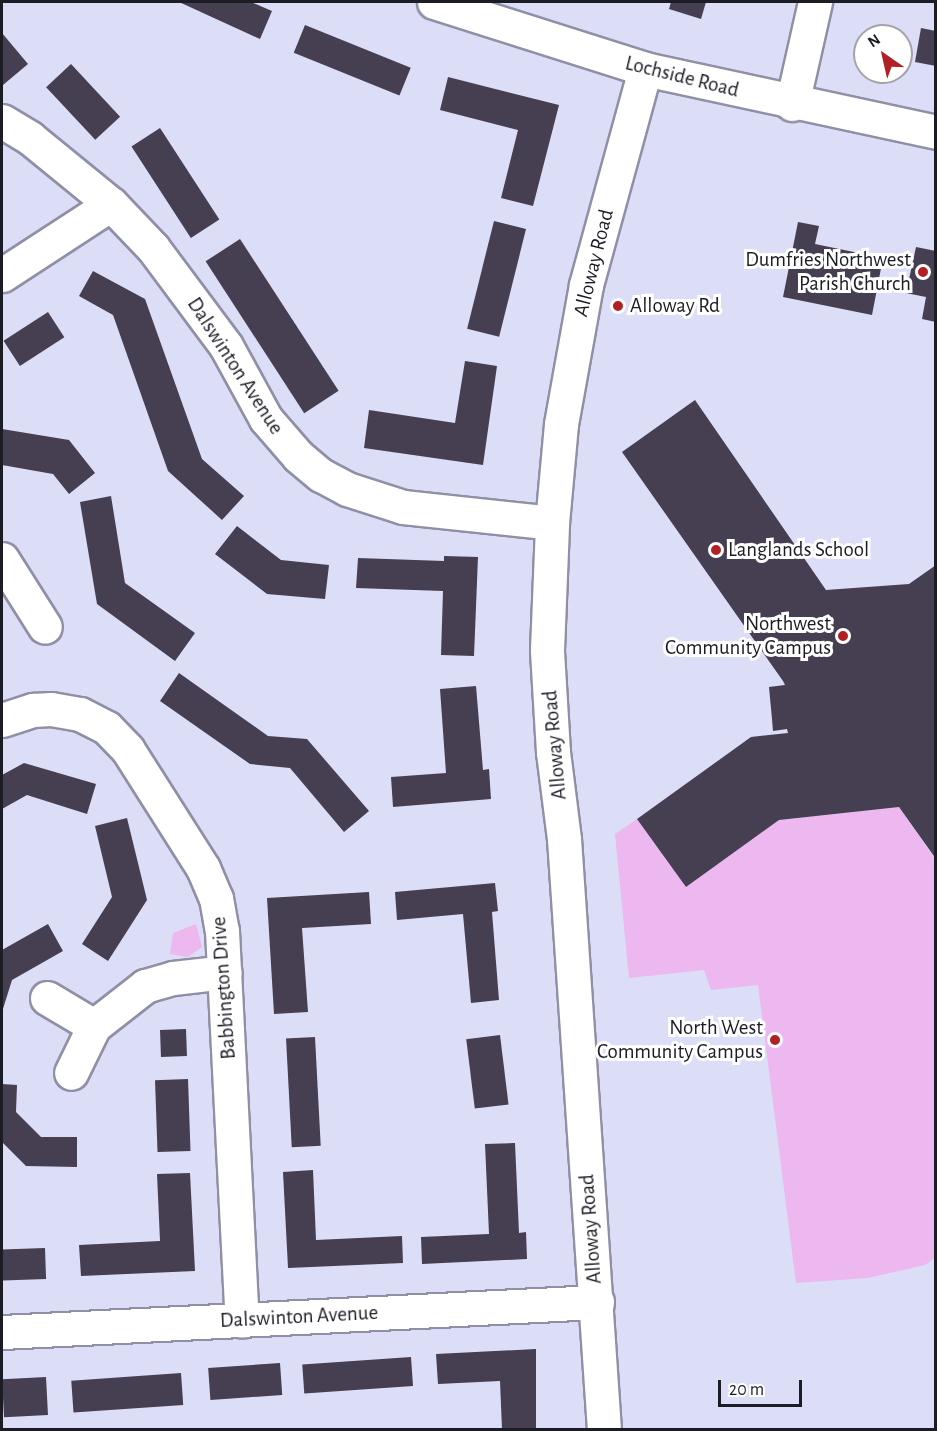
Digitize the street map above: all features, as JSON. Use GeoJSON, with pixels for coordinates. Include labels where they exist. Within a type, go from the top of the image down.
{"type":"FeatureCollection","features":[{"type":"Feature","properties":{"kind":"street","name":"Lochside Road"},"geometry":{"type":"LineString","coordinates":[[434,2],[645,69],[792,104],[936,132]]}},
{"type":"Feature","properties":{"kind":"street"},"geometry":{"type":"LineString","coordinates":[[792,104],[815,2]]}},
{"type":"Feature","properties":{"kind":"street","name":"Alloway Road"},"geometry":{"type":"LineString","coordinates":[[604,1430],[564,839],[553,752],[547,650],[552,523],[561,424],[586,285],[645,69]]}},
{"type":"Feature","properties":{"kind":"street","name":"Dalswinton Avenue"},"geometry":{"type":"LineString","coordinates":[[2,122],[30,138],[111,204],[153,248],[191,296],[281,439],[321,475],[374,500],[403,507],[552,523]]}},
{"type":"Feature","properties":{"kind":"street"},"geometry":{"type":"LineString","coordinates":[[2,275],[111,204]]}},
{"type":"Feature","properties":{"kind":"street"},"geometry":{"type":"LineString","coordinates":[[2,560],[45,627]]}},
{"type":"Feature","properties":{"kind":"street","name":"Babbington Drive"},"geometry":{"type":"LineString","coordinates":[[2,720],[33,710],[66,711],[94,720],[118,738],[203,868],[216,898],[225,972],[242,1320]]}},
{"type":"Feature","properties":{"kind":"street"},"geometry":{"type":"LineString","coordinates":[[71,1073],[94,1026],[145,986],[173,978],[225,972]]}},
{"type":"Feature","properties":{"kind":"street"},"geometry":{"type":"LineString","coordinates":[[47,998],[94,1026]]}},
{"type":"Feature","properties":{"kind":"street","name":"Dalswinton Avenue"},"geometry":{"type":"LineString","coordinates":[[2,1332],[597,1302]]}},
{"type":"Feature","properties":{"kind":"shaded area"},"geometry":{"type":"Polygon","coordinates":[[[899,807],[935,859],[935,1258],[925,1265],[868,1278],[796,1283],[758,985],[711,990],[704,970],[629,978],[615,834],[637,819],[686,887],[779,820],[899,807]]]}},
{"type":"Feature","properties":{"kind":"shaded area"},"geometry":{"type":"Polygon","coordinates":[[[196,924],[202,947],[188,957],[170,954],[173,933],[196,924]]]}},
{"type":"Feature","properties":{"kind":"building"},"geometry":{"type":"Polygon","coordinates":[[[179,2],[251,2],[272,11],[260,39],[179,2]]]}},
{"type":"Feature","properties":{"kind":"building"},"geometry":{"type":"Polygon","coordinates":[[[671,2],[706,2],[701,19],[669,9],[671,2]]]}},
{"type":"Feature","properties":{"kind":"building"},"geometry":{"type":"Polygon","coordinates":[[[305,25],[411,68],[399,96],[294,53],[305,25]]]}},
{"type":"Feature","properties":{"kind":"building"},"geometry":{"type":"Polygon","coordinates":[[[921,28],[936,31],[936,66],[915,62],[921,28]]]}},
{"type":"Feature","properties":{"kind":"building"},"geometry":{"type":"Polygon","coordinates":[[[2,33],[28,64],[3,85],[2,83],[2,33]]]}},
{"type":"Feature","properties":{"kind":"building"},"geometry":{"type":"Polygon","coordinates":[[[71,64],[120,117],[95,140],[46,87],[71,64]]]}},
{"type":"Feature","properties":{"kind":"building"},"geometry":{"type":"Polygon","coordinates":[[[448,77],[559,105],[533,206],[501,198],[518,130],[440,110],[448,77]]]}},
{"type":"Feature","properties":{"kind":"building"},"geometry":{"type":"Polygon","coordinates":[[[160,128],[219,219],[191,238],[131,147],[160,128]]]}},
{"type":"Feature","properties":{"kind":"building"},"geometry":{"type":"Polygon","coordinates":[[[494,221],[526,229],[499,337],[467,329],[494,221]]]}},
{"type":"Feature","properties":{"kind":"building"},"geometry":{"type":"Polygon","coordinates":[[[798,222],[819,226],[815,244],[883,258],[872,315],[783,297],[798,222]]]}},
{"type":"Feature","properties":{"kind":"building"},"geometry":{"type":"Polygon","coordinates":[[[240,239],[339,391],[304,413],[206,261],[240,239]]]}},
{"type":"Feature","properties":{"kind":"building","name":"Dumfries Northwest Parish Church"},"geometry":{"type":"Polygon","coordinates":[[[916,247],[936,251],[936,322],[922,319],[926,297],[906,293],[916,247]]]}},
{"type":"Feature","properties":{"kind":"building"},"geometry":{"type":"Polygon","coordinates":[[[93,271],[145,299],[202,459],[244,496],[222,520],[168,471],[113,315],[79,296],[93,271]]]}},
{"type":"Feature","properties":{"kind":"building"},"geometry":{"type":"Polygon","coordinates":[[[48,312],[64,337],[20,366],[4,341],[48,312]]]}},
{"type":"Feature","properties":{"kind":"building"},"geometry":{"type":"Polygon","coordinates":[[[465,361],[497,366],[483,465],[364,448],[369,410],[455,423],[465,361]]]}},
{"type":"Feature","properties":{"kind":"building","name":"Northwest Community Campus"},"geometry":{"type":"Polygon","coordinates":[[[695,400],[826,590],[909,584],[936,565],[936,859],[899,807],[779,820],[686,887],[637,819],[751,737],[788,733],[787,729],[773,731],[769,687],[785,685],[783,681],[622,452],[695,400]]]}},
{"type":"Feature","properties":{"kind":"building"},"geometry":{"type":"Polygon","coordinates":[[[2,429],[69,440],[95,473],[69,494],[53,474],[2,465],[2,429]]]}},
{"type":"Feature","properties":{"kind":"building"},"geometry":{"type":"Polygon","coordinates":[[[111,496],[125,583],[195,633],[175,661],[97,604],[80,502],[111,496]]]}},
{"type":"Feature","properties":{"kind":"building"},"geometry":{"type":"Polygon","coordinates":[[[237,526],[281,560],[329,565],[325,599],[267,594],[215,554],[237,526]]]}},
{"type":"Feature","properties":{"kind":"building"},"geometry":{"type":"Polygon","coordinates":[[[444,556],[478,557],[474,656],[441,655],[443,591],[356,588],[358,558],[444,561],[444,556]]]}},
{"type":"Feature","properties":{"kind":"building"},"geometry":{"type":"Polygon","coordinates":[[[179,673],[268,736],[307,739],[369,811],[344,832],[290,768],[250,764],[160,701],[179,673]]]}},
{"type":"Feature","properties":{"kind":"building"},"geometry":{"type":"Polygon","coordinates":[[[476,686],[483,770],[489,769],[491,799],[393,807],[391,777],[446,773],[440,689],[476,686]]]}},
{"type":"Feature","properties":{"kind":"building"},"geometry":{"type":"Polygon","coordinates":[[[24,763],[96,784],[87,814],[27,795],[2,809],[2,775],[24,763]]]}},
{"type":"Feature","properties":{"kind":"building"},"geometry":{"type":"Polygon","coordinates":[[[127,818],[147,900],[108,961],[82,944],[112,897],[95,826],[127,818]]]}},
{"type":"Feature","properties":{"kind":"building"},"geometry":{"type":"Polygon","coordinates":[[[495,883],[498,911],[492,912],[499,1000],[471,1003],[463,914],[397,920],[395,892],[495,883]]]}},
{"type":"Feature","properties":{"kind":"building"},"geometry":{"type":"Polygon","coordinates":[[[369,892],[371,924],[302,928],[308,1012],[274,1014],[267,898],[369,892]]]}},
{"type":"Feature","properties":{"kind":"building"},"geometry":{"type":"Polygon","coordinates":[[[48,924],[63,951],[12,980],[2,1012],[2,950],[48,924]]]}},
{"type":"Feature","properties":{"kind":"building"},"geometry":{"type":"Polygon","coordinates":[[[186,1029],[187,1056],[161,1057],[160,1030],[186,1029]]]}},
{"type":"Feature","properties":{"kind":"building"},"geometry":{"type":"Polygon","coordinates":[[[500,1035],[509,1104],[475,1109],[466,1039],[500,1035]]]}},
{"type":"Feature","properties":{"kind":"building"},"geometry":{"type":"Polygon","coordinates":[[[315,1037],[321,1146],[292,1147],[286,1039],[315,1037]]]}},
{"type":"Feature","properties":{"kind":"building"},"geometry":{"type":"Polygon","coordinates":[[[188,1079],[191,1151],[158,1152],[155,1080],[188,1079]]]}},
{"type":"Feature","properties":{"kind":"building"},"geometry":{"type":"Polygon","coordinates":[[[2,1084],[17,1085],[16,1112],[41,1137],[77,1137],[77,1167],[26,1166],[2,1142],[2,1084]]]}},
{"type":"Feature","properties":{"kind":"building"},"geometry":{"type":"Polygon","coordinates":[[[515,1143],[519,1233],[526,1232],[527,1259],[422,1264],[421,1237],[489,1234],[485,1144],[515,1143]]]}},
{"type":"Feature","properties":{"kind":"building"},"geometry":{"type":"Polygon","coordinates":[[[313,1170],[316,1240],[402,1236],[403,1263],[288,1268],[283,1172],[313,1170]]]}},
{"type":"Feature","properties":{"kind":"building"},"geometry":{"type":"Polygon","coordinates":[[[190,1173],[195,1271],[81,1276],[79,1245],[160,1241],[157,1174],[190,1173]]]}},
{"type":"Feature","properties":{"kind":"building"},"geometry":{"type":"Polygon","coordinates":[[[45,1248],[46,1279],[3,1280],[2,1250],[45,1248]]]}},
{"type":"Feature","properties":{"kind":"building"},"geometry":{"type":"Polygon","coordinates":[[[536,1349],[536,1430],[502,1430],[500,1381],[438,1384],[436,1354],[536,1349]]]}},
{"type":"Feature","properties":{"kind":"building"},"geometry":{"type":"Polygon","coordinates":[[[411,1357],[413,1386],[304,1394],[302,1365],[411,1357]]]}},
{"type":"Feature","properties":{"kind":"building"},"geometry":{"type":"Polygon","coordinates":[[[280,1363],[282,1395],[210,1400],[208,1368],[280,1363]]]}},
{"type":"Feature","properties":{"kind":"building"},"geometry":{"type":"Polygon","coordinates":[[[181,1373],[183,1405],[74,1413],[71,1381],[181,1373]]]}},
{"type":"Feature","properties":{"kind":"building"},"geometry":{"type":"Polygon","coordinates":[[[46,1377],[48,1415],[4,1417],[2,1379],[46,1377]]]}},
{"type":"Feature","properties":{"kind":"place","name":"Dumfries Northwest Parish Church"},"geometry":{"type":"Point","coordinates":[923,272]}},
{"type":"Feature","properties":{"kind":"place","name":"Alloway Rd"},"geometry":{"type":"Point","coordinates":[618,306]}},
{"type":"Feature","properties":{"kind":"place","name":"Langlands School"},"geometry":{"type":"Point","coordinates":[716,550]}},
{"type":"Feature","properties":{"kind":"place","name":"Northwest Community Campus"},"geometry":{"type":"Point","coordinates":[843,636]}},
{"type":"Feature","properties":{"kind":"place","name":"North West Community Campus"},"geometry":{"type":"Point","coordinates":[775,1040]}}]}
